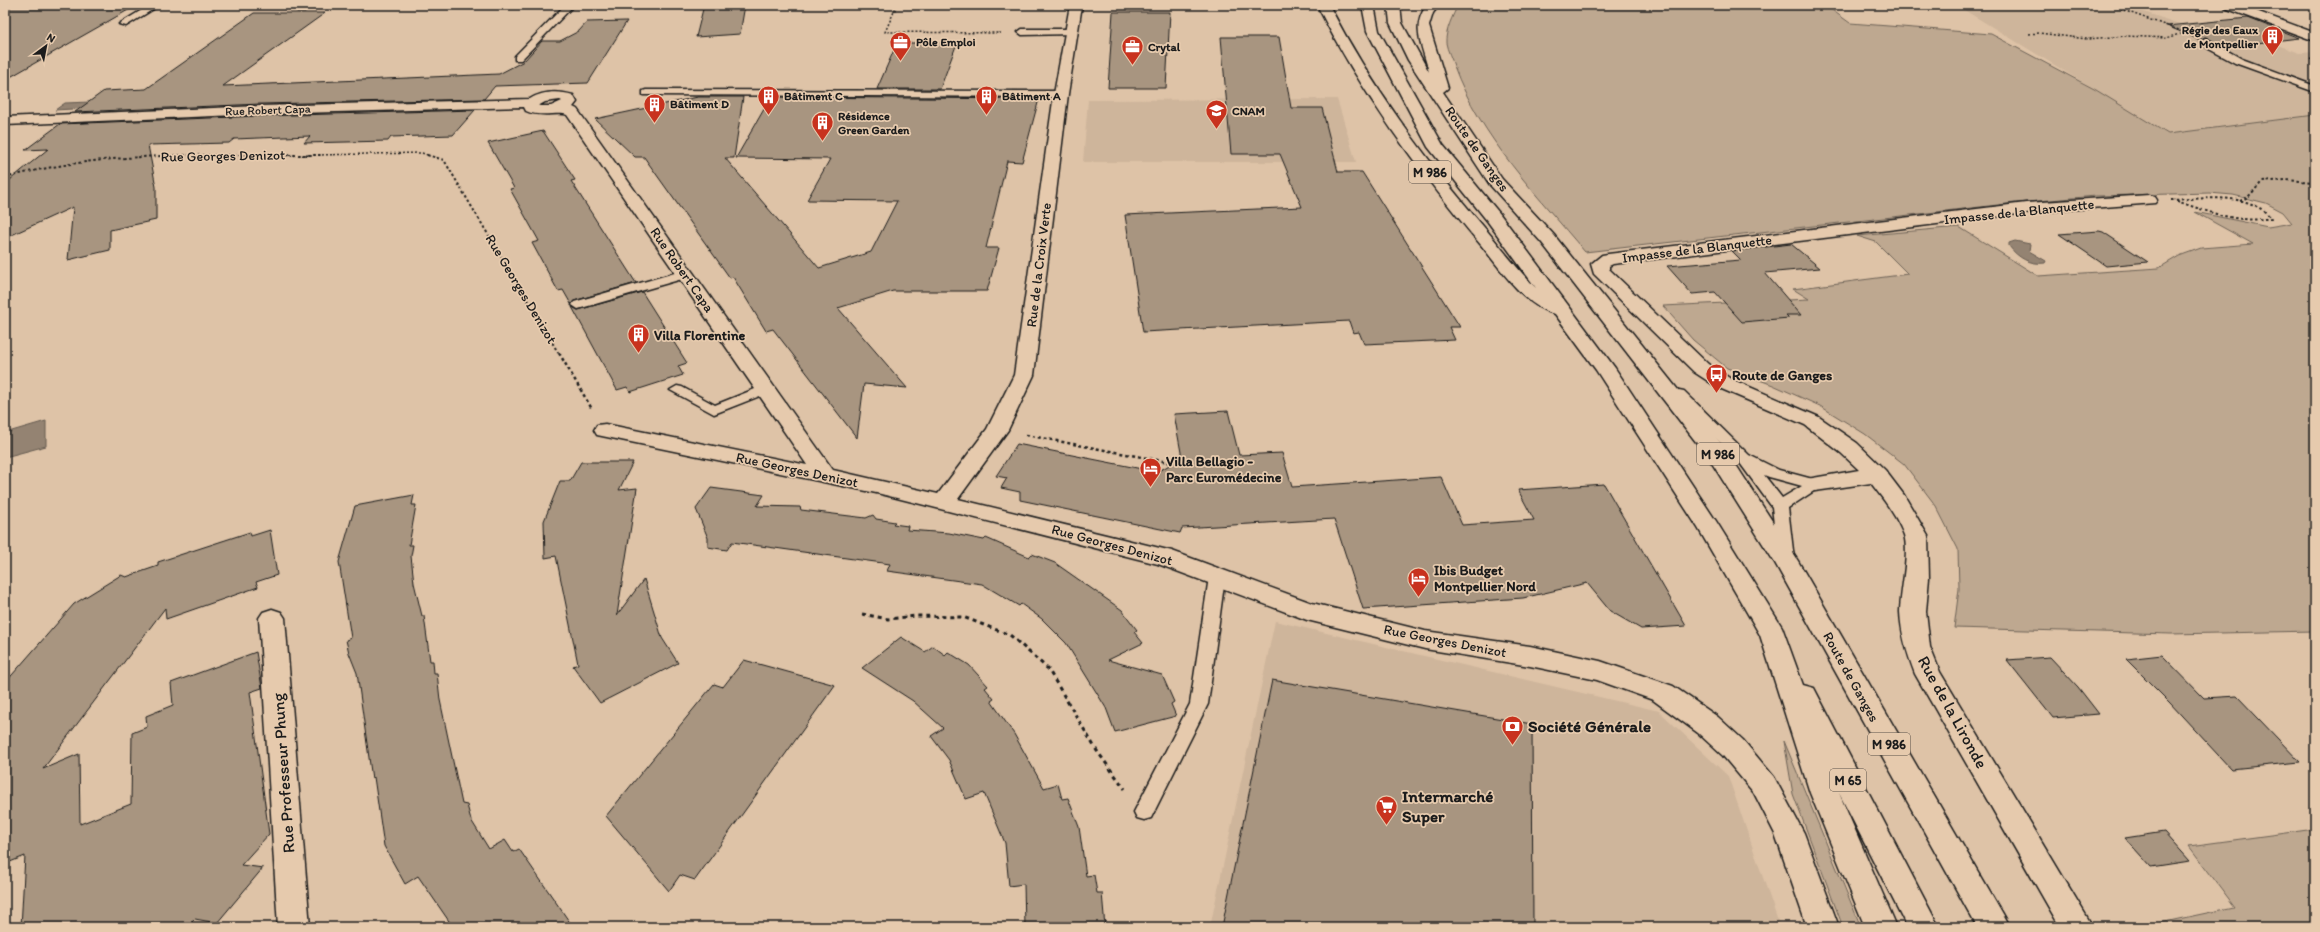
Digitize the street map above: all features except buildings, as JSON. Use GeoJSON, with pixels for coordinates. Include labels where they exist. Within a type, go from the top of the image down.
{"type":"FeatureCollection","features":[{"type":"Feature","properties":{"kind":"street","name":"Rue de la Croix Verte"},"geometry":{"type":"LineString","coordinates":[[943,502],[972,466],[997,430],[1024,375],[1061,94],[1076,5]]}},
{"type":"Feature","properties":{"kind":"street","name":"M 986"},"geometry":{"type":"LineString","coordinates":[[1323,5],[1344,50],[1396,130],[1529,292],[1566,314]]}},
{"type":"Feature","properties":{"kind":"street","name":"Route de Ganges"},"geometry":{"type":"LineString","coordinates":[[1368,5],[1373,31],[1436,147],[1494,218],[1609,374],[1708,526],[1773,634],[1825,793],[1881,927]]}},
{"type":"Feature","properties":{"kind":"street","name":"Route de Ganges"},"geometry":{"type":"LineString","coordinates":[[1394,5],[1396,23],[1415,60],[1445,103],[1496,182],[1548,239],[1719,456],[1786,561],[1994,927]]}},
{"type":"Feature","properties":{"kind":"street"},"geometry":{"type":"LineString","coordinates":[[1433,5],[1426,13],[1423,26],[1445,103]]}},
{"type":"Feature","properties":{"kind":"street"},"geometry":{"type":"LineString","coordinates":[[2228,5],[2315,37]]}},
{"type":"Feature","properties":{"kind":"street","name":"Rue Robert Capa"},"geometry":{"type":"LineString","coordinates":[[5,121],[268,110],[532,103],[531,108],[538,111],[564,107],[572,112],[826,476]]}},
{"type":"Feature","properties":{"kind":"street","name":"Impasse de la Blanquette"},"geometry":{"type":"LineString","coordinates":[[1877,475],[1849,448],[1812,421],[1724,383],[1701,368],[1600,270],[1600,264],[1608,259],[2026,208],[2149,200]]}},
{"type":"Feature","properties":{"kind":"street","name":"Rue Georges Denizot"},"geometry":{"type":"LineString","coordinates":[[605,430],[943,502],[1164,557],[1307,611],[1425,640],[1530,656],[1600,671],[1663,692],[1708,725],[1733,748],[1764,785],[1789,833],[1823,927]]}},
{"type":"Feature","properties":{"kind":"street"},"geometry":{"type":"LineString","coordinates":[[1815,484],[1877,475]]}},
{"type":"Feature","properties":{"kind":"street","name":"Rue de la Lironde"},"geometry":{"type":"LineString","coordinates":[[1877,475],[1896,500],[1916,536],[1917,578],[1913,612],[1917,646],[1928,674],[2077,927]]}},
{"type":"Feature","properties":{"kind":"street","name":"Rue Professeur Phung"},"geometry":{"type":"LineString","coordinates":[[272,618],[294,927]]}},
{"type":"Feature","properties":{"kind":"street","name":"M 65"},"geometry":{"type":"LineString","coordinates":[[1773,634],[1923,927]]}},
{"type":"Feature","properties":{"kind":"lane"},"geometry":{"type":"LineString","coordinates":[[123,24],[156,5]]}},
{"type":"Feature","properties":{"kind":"lane"},"geometry":{"type":"LineString","coordinates":[[518,58],[570,5]]}},
{"type":"Feature","properties":{"kind":"lane"},"geometry":{"type":"LineString","coordinates":[[1022,32],[1072,32]]}},
{"type":"Feature","properties":{"kind":"lane"},"geometry":{"type":"LineString","coordinates":[[2205,41],[2209,47],[2224,54],[2315,89]]}},
{"type":"Feature","properties":{"kind":"lane"},"geometry":{"type":"LineString","coordinates":[[646,93],[1061,94]]}},
{"type":"Feature","properties":{"kind":"lane"},"geometry":{"type":"LineString","coordinates":[[578,305],[685,274]]}},
{"type":"Feature","properties":{"kind":"lane"},"geometry":{"type":"LineString","coordinates":[[1640,356],[1742,456],[1780,506],[1786,561]]}},
{"type":"Feature","properties":{"kind":"lane"},"geometry":{"type":"LineString","coordinates":[[677,390],[714,410],[765,389]]}},
{"type":"Feature","properties":{"kind":"lane"},"geometry":{"type":"LineString","coordinates":[[1742,456],[1774,474],[1815,484]]}},
{"type":"Feature","properties":{"kind":"lane"},"geometry":{"type":"LineString","coordinates":[[1780,506],[1815,484]]}},
{"type":"Feature","properties":{"kind":"lane"},"geometry":{"type":"LineString","coordinates":[[1144,812],[1199,704],[1217,577]]}},
{"type":"Feature","properties":{"kind":"path"},"geometry":{"type":"LineString","coordinates":[[897,5],[885,32],[1006,33]]}},
{"type":"Feature","properties":{"kind":"path"},"geometry":{"type":"LineString","coordinates":[[2029,34],[2039,33],[2087,38],[2126,36],[2166,38],[2186,33]]}},
{"type":"Feature","properties":{"kind":"path","name":"Rue Georges Denizot"},"geometry":{"type":"LineString","coordinates":[[5,178],[33,170],[123,158],[422,154],[444,160],[605,430]]}},
{"type":"Feature","properties":{"kind":"path"},"geometry":{"type":"LineString","coordinates":[[2240,201],[2250,197],[2258,184],[2263,181],[2293,180],[2315,182]]}},
{"type":"Feature","properties":{"kind":"path"},"geometry":{"type":"LineString","coordinates":[[2149,200],[2174,200],[2240,201],[2257,206],[2268,213],[2270,218],[2259,221],[2240,219],[2174,200]]}},
{"type":"Feature","properties":{"kind":"path"},"geometry":{"type":"LineString","coordinates":[[997,430],[1172,464]]}},
{"type":"Feature","properties":{"kind":"path"},"geometry":{"type":"LineString","coordinates":[[862,614],[888,619],[916,616],[963,617],[1010,635],[1048,669],[1097,751],[1144,812]]}},
{"type":"Feature","properties":{"kind":"shaded area"},"geometry":{"type":"Polygon","coordinates":[[[1458,5],[1825,5],[1850,23],[1991,34],[2096,90],[2168,134],[2315,115],[2315,631],[2171,634],[1954,628],[1959,589],[1958,549],[1936,506],[1904,464],[1865,434],[1820,406],[1773,385],[1727,368],[1693,340],[1663,306],[1809,299],[1793,289],[1908,274],[1876,242],[1857,236],[1959,227],[2038,276],[2159,268],[2179,256],[2201,248],[2253,244],[2195,212],[2268,227],[2292,223],[2283,212],[2266,203],[2233,195],[2209,193],[2096,196],[2015,203],[1585,252],[1511,164],[1494,141],[1465,92],[1447,49],[1446,43],[1448,28],[1458,5]]]}},
{"type":"Feature","properties":{"kind":"shaded area","name":"Régie des Eaux de Montpellier"},"geometry":{"type":"Polygon","coordinates":[[[1956,5],[2124,5],[2182,25],[2212,22],[2300,53],[2315,52],[2315,115],[2168,134],[1956,5]]]}},
{"type":"Feature","properties":{"kind":"shaded area","name":"CNAM"},"geometry":{"type":"Polygon","coordinates":[[[1337,99],[1356,162],[1083,162],[1088,100],[1337,99]]]}},
{"type":"Feature","properties":{"kind":"shaded area"},"geometry":{"type":"Polygon","coordinates":[[[90,102],[90,108],[55,110],[65,103],[90,102]]]}},
{"type":"Feature","properties":{"kind":"shaded area"},"geometry":{"type":"Polygon","coordinates":[[[2015,241],[2030,244],[2029,251],[2046,261],[2045,263],[2029,262],[2020,257],[2009,246],[2009,243],[2015,241]]]}},
{"type":"Feature","properties":{"kind":"shaded area"},"geometry":{"type":"Polygon","coordinates":[[[46,421],[46,446],[5,457],[5,433],[46,421]]]}},
{"type":"Feature","properties":{"kind":"shaded area"},"geometry":{"type":"Polygon","coordinates":[[[1275,621],[1659,711],[1728,776],[1780,927],[1210,927],[1275,621]]]}},
{"type":"Feature","properties":{"kind":"shaded area"},"geometry":{"type":"Polygon","coordinates":[[[1784,741],[1861,927],[1843,927],[1793,794],[1784,741]]]}},
{"type":"Feature","properties":{"kind":"shaded area"},"geometry":{"type":"Polygon","coordinates":[[[2315,829],[2315,927],[2141,927],[2235,907],[2189,846],[2315,829]]]}},
{"type":"Feature","properties":{"kind":"place","name":"Régie des Eaux de Montpellier"},"geometry":{"type":"Point","coordinates":[2273,56]}},
{"type":"Feature","properties":{"kind":"place","name":"Pôle Emploi"},"geometry":{"type":"Point","coordinates":[901,62]}},
{"type":"Feature","properties":{"kind":"place","name":"Crytal"},"geometry":{"type":"Point","coordinates":[1132,66]}},
{"type":"Feature","properties":{"kind":"place","name":"Bâtiment C"},"geometry":{"type":"Point","coordinates":[768,116]}},
{"type":"Feature","properties":{"kind":"place","name":"Bâtiment A"},"geometry":{"type":"Point","coordinates":[987,116]}},
{"type":"Feature","properties":{"kind":"place","name":"Bâtiment D"},"geometry":{"type":"Point","coordinates":[654,124]}},
{"type":"Feature","properties":{"kind":"place","name":"CNAM"},"geometry":{"type":"Point","coordinates":[1216,130]}},
{"type":"Feature","properties":{"kind":"place","name":"Résidence Green Garden"},"geometry":{"type":"Point","coordinates":[823,142]}},
{"type":"Feature","properties":{"kind":"place","name":"Villa Florentine"},"geometry":{"type":"Point","coordinates":[639,354]}},
{"type":"Feature","properties":{"kind":"place","name":"Route de Ganges"},"geometry":{"type":"Point","coordinates":[1717,394]}},
{"type":"Feature","properties":{"kind":"place","name":"Villa Bellagio - Parc Euromédecine"},"geometry":{"type":"Point","coordinates":[1151,488]}},
{"type":"Feature","properties":{"kind":"place","name":"Ibis Budget Montpellier Nord"},"geometry":{"type":"Point","coordinates":[1418,598]}},
{"type":"Feature","properties":{"kind":"place","name":"Société Générale"},"geometry":{"type":"Point","coordinates":[1513,746]}},
{"type":"Feature","properties":{"kind":"place","name":"Intermarché Super"},"geometry":{"type":"Point","coordinates":[1387,826]}}]}
